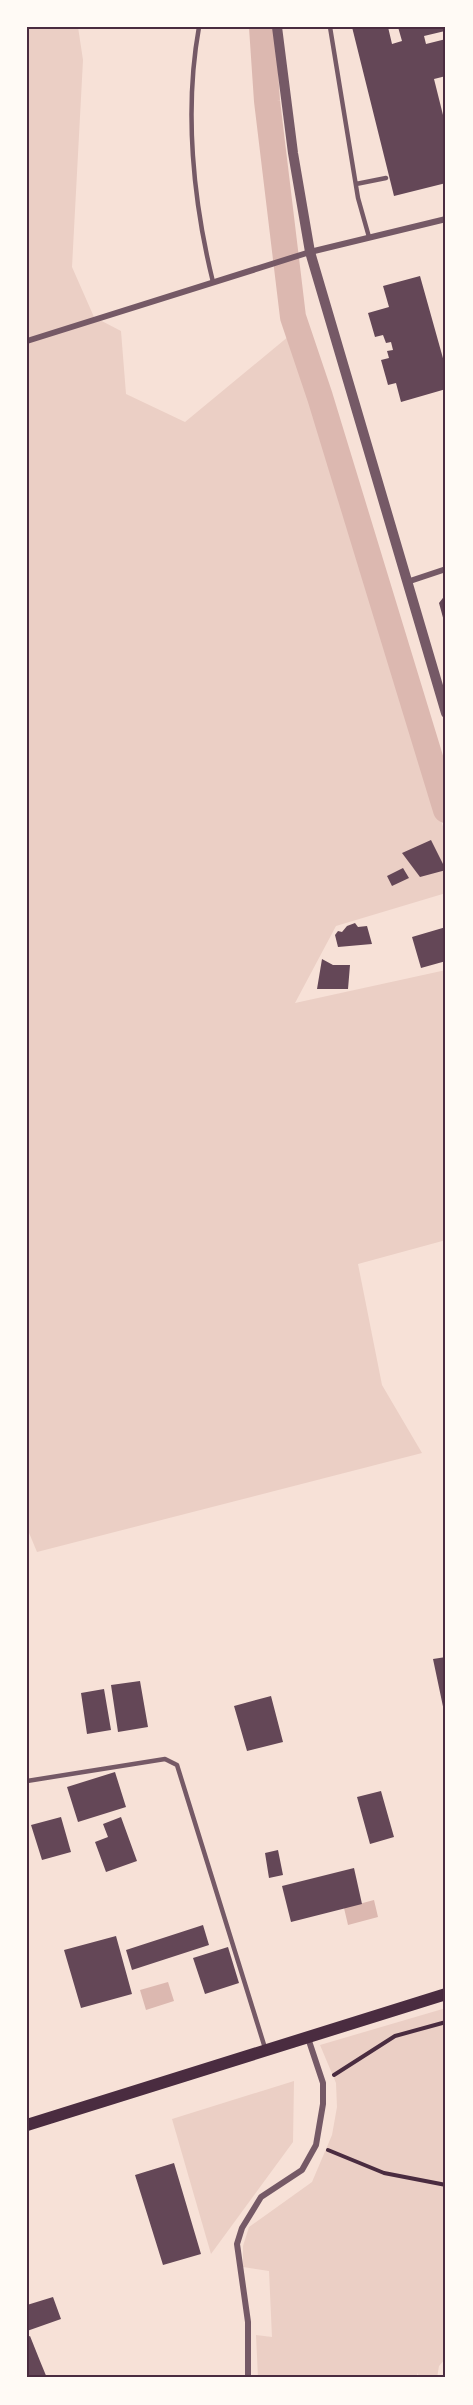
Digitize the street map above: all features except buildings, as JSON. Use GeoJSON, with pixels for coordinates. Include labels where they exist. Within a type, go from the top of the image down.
{"type":"FeatureCollection","features":[{"type":"Feature","properties":{"kind":"main road"},"geometry":{"type":"LineString","coordinates":[[27,2125],[446,1994]]}},
{"type":"Feature","properties":{"kind":"street"},"geometry":{"type":"LineString","coordinates":[[277,27],[293,153],[310,252],[446,713]]}},
{"type":"Feature","properties":{"kind":"street"},"geometry":{"type":"LineString","coordinates":[[27,341],[310,252],[446,219]]}},
{"type":"Feature","properties":{"kind":"street"},"geometry":{"type":"LineString","coordinates":[[407,582],[446,569]]}},
{"type":"Feature","properties":{"kind":"street"},"geometry":{"type":"LineString","coordinates":[[248,2378],[248,2322],[237,2253],[240,2236],[261,2197],[302,2170],[316,2145],[323,2104],[323,2083],[308,2038]]}},
{"type":"Feature","properties":{"kind":"lane"},"geometry":{"type":"LineString","coordinates":[[199,27],[195,51],[192,111],[197,201],[213,282]]}},
{"type":"Feature","properties":{"kind":"lane"},"geometry":{"type":"LineString","coordinates":[[330,27],[356,184],[369,237]]}},
{"type":"Feature","properties":{"kind":"lane"},"geometry":{"type":"LineString","coordinates":[[356,184],[386,178]]}},
{"type":"Feature","properties":{"kind":"lane"},"geometry":{"type":"LineString","coordinates":[[27,1781],[165,1759],[177,1765],[266,2050]]}},
{"type":"Feature","properties":{"kind":"path"},"geometry":{"type":"LineString","coordinates":[[323,2083],[379,2044],[395,2036],[446,2022]]}},
{"type":"Feature","properties":{"kind":"path"},"geometry":{"type":"LineString","coordinates":[[316,2145],[384,2173],[446,2185]]}},
{"type":"Feature","properties":{"kind":"shaded area"},"geometry":{"type":"Polygon","coordinates":[[[27,27],[78,27],[83,60],[72,267],[94,317],[121,331],[126,394],[185,422],[289,336],[446,836],[446,893],[336,926],[295,1003],[446,970],[446,1240],[358,1264],[382,1385],[422,1453],[37,1552],[27,1528],[27,27]]]}},
{"type":"Feature","properties":{"kind":"shaded area"},"geometry":{"type":"Polygon","coordinates":[[[374,1900],[378,1917],[348,1925],[344,1908],[374,1900]]]}},
{"type":"Feature","properties":{"kind":"shaded area"},"geometry":{"type":"Polygon","coordinates":[[[168,1982],[174,2001],[146,2010],[140,1990],[168,1982]]]}},
{"type":"Feature","properties":{"kind":"shaded area"},"geometry":{"type":"Polygon","coordinates":[[[446,2008],[446,2358],[439,2366],[437,2378],[421,2378],[417,2373],[418,2378],[258,2378],[256,2335],[272,2337],[269,2271],[243,2267],[243,2246],[249,2227],[312,2182],[332,2135],[337,2107],[336,2083],[320,2045],[446,2008]]]}},
{"type":"Feature","properties":{"kind":"shaded area"},"geometry":{"type":"Polygon","coordinates":[[[294,2081],[293,2142],[211,2254],[172,2119],[294,2081]]]}},
{"type":"Feature","properties":{"kind":"waterway"},"geometry":{"type":"LineString","coordinates":[[262,27],[267,101],[293,317],[320,397],[446,810]]}}]}
